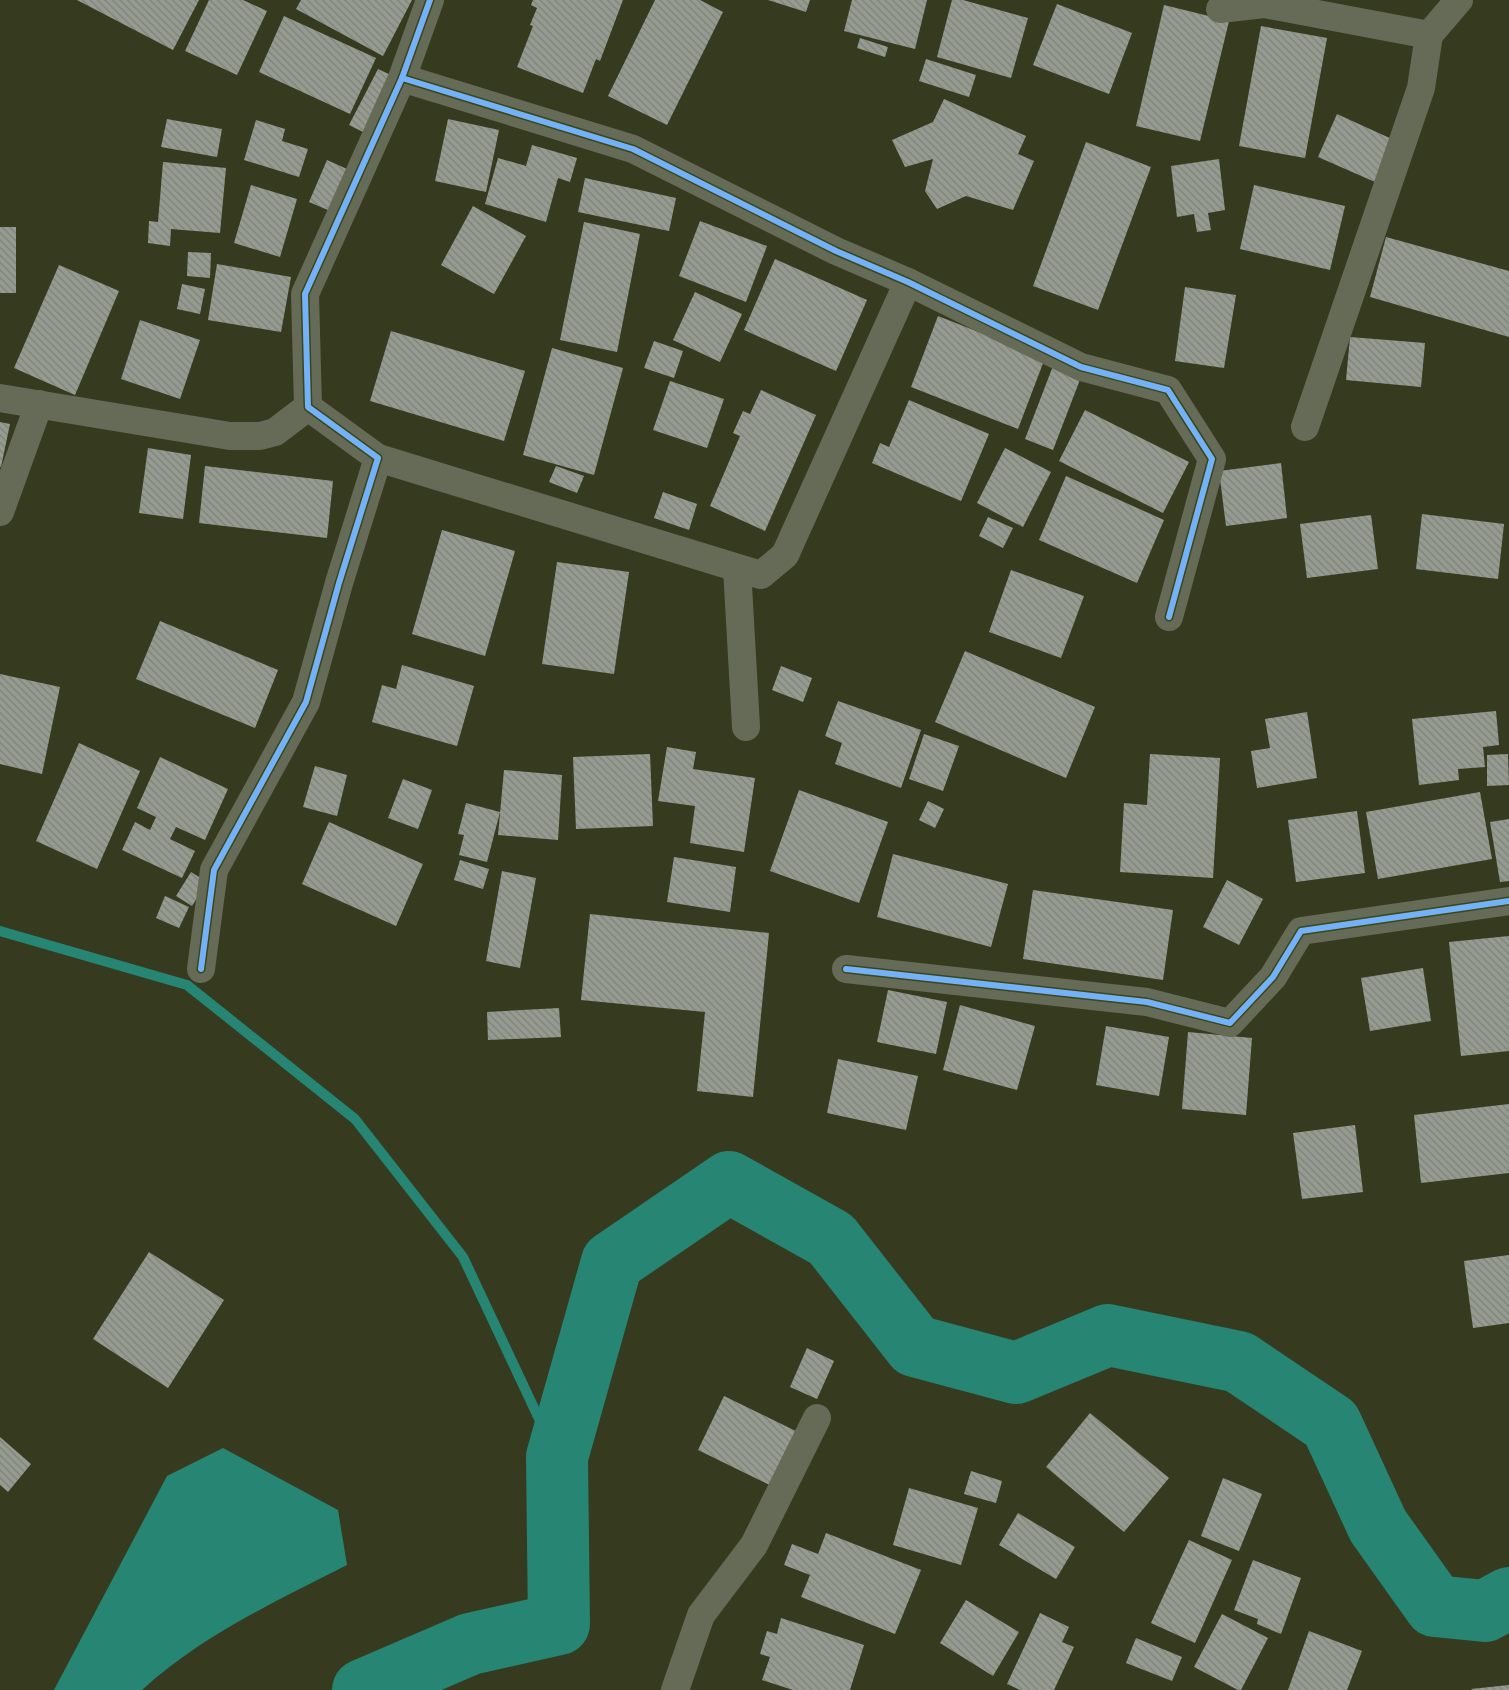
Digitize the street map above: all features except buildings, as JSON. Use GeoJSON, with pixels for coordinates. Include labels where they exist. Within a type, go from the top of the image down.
{"type":"FeatureCollection","features":[{"type":"Feature","properties":{"kind":"street"},"geometry":{"type":"LineString","coordinates":[[308,407],[305,294],[402,78],[430,0]]}},
{"type":"Feature","properties":{"kind":"street"},"geometry":{"type":"LineString","coordinates":[[1305,426],[1421,88],[1429,35],[1459,0]]}},
{"type":"Feature","properties":{"kind":"street"},"geometry":{"type":"LineString","coordinates":[[1220,9],[1264,4],[1429,35]]}},
{"type":"Feature","properties":{"kind":"street"},"geometry":{"type":"LineString","coordinates":[[402,78],[633,149],[836,251],[908,282],[1081,367],[1168,390],[1212,459],[1170,617]]}},
{"type":"Feature","properties":{"kind":"street"},"geometry":{"type":"LineString","coordinates":[[308,407],[378,458],[761,575],[785,555],[908,282]]}},
{"type":"Feature","properties":{"kind":"street"},"geometry":{"type":"LineString","coordinates":[[0,398],[230,436],[260,436],[275,432],[308,407]]}},
{"type":"Feature","properties":{"kind":"street"},"geometry":{"type":"LineString","coordinates":[[0,512],[39,404]]}},
{"type":"Feature","properties":{"kind":"street"},"geometry":{"type":"LineString","coordinates":[[201,969],[214,870],[306,702],[339,583],[378,458]]}},
{"type":"Feature","properties":{"kind":"street"},"geometry":{"type":"LineString","coordinates":[[736,568],[746,727]]}},
{"type":"Feature","properties":{"kind":"street"},"geometry":{"type":"LineString","coordinates":[[846,969],[1147,1002],[1230,1023],[1273,977],[1301,931],[1509,901]]}},
{"type":"Feature","properties":{"kind":"street"},"geometry":{"type":"LineString","coordinates":[[675,1690],[701,1615],[754,1545],[817,1418]]}},
{"type":"Feature","properties":{"kind":"water"},"geometry":{"type":"Polygon","coordinates":[[[223,1448],[338,1510],[347,1565],[266,1606],[214,1636],[142,1690],[54,1690],[167,1476],[223,1448]]]}},
{"type":"Feature","properties":{"kind":"waterway"},"geometry":{"type":"LineString","coordinates":[[0,931],[187,985],[355,1119],[463,1257],[557,1457]]}},
{"type":"Feature","properties":{"kind":"waterway"},"geometry":{"type":"LineString","coordinates":[[363,1690],[470,1644],[559,1624],[557,1457],[612,1262],[729,1182],[831,1239],[915,1346],[1016,1373],[1108,1335],[1239,1362],[1331,1424],[1378,1526],[1435,1606],[1485,1611],[1509,1598]]}},
{"type":"Feature","properties":{"kind":"cycle path"},"geometry":{"type":"LineString","coordinates":[[201,969],[214,870],[306,702],[339,583],[378,458],[308,407],[305,294],[402,78],[430,0]]}},
{"type":"Feature","properties":{"kind":"cycle path"},"geometry":{"type":"LineString","coordinates":[[402,78],[633,149],[836,251],[908,282],[1081,367],[1168,390],[1212,459],[1169,617]]}},
{"type":"Feature","properties":{"kind":"cycle path"},"geometry":{"type":"LineString","coordinates":[[846,969],[1147,1002],[1230,1023],[1273,977],[1301,931],[1509,901]]}}]}
